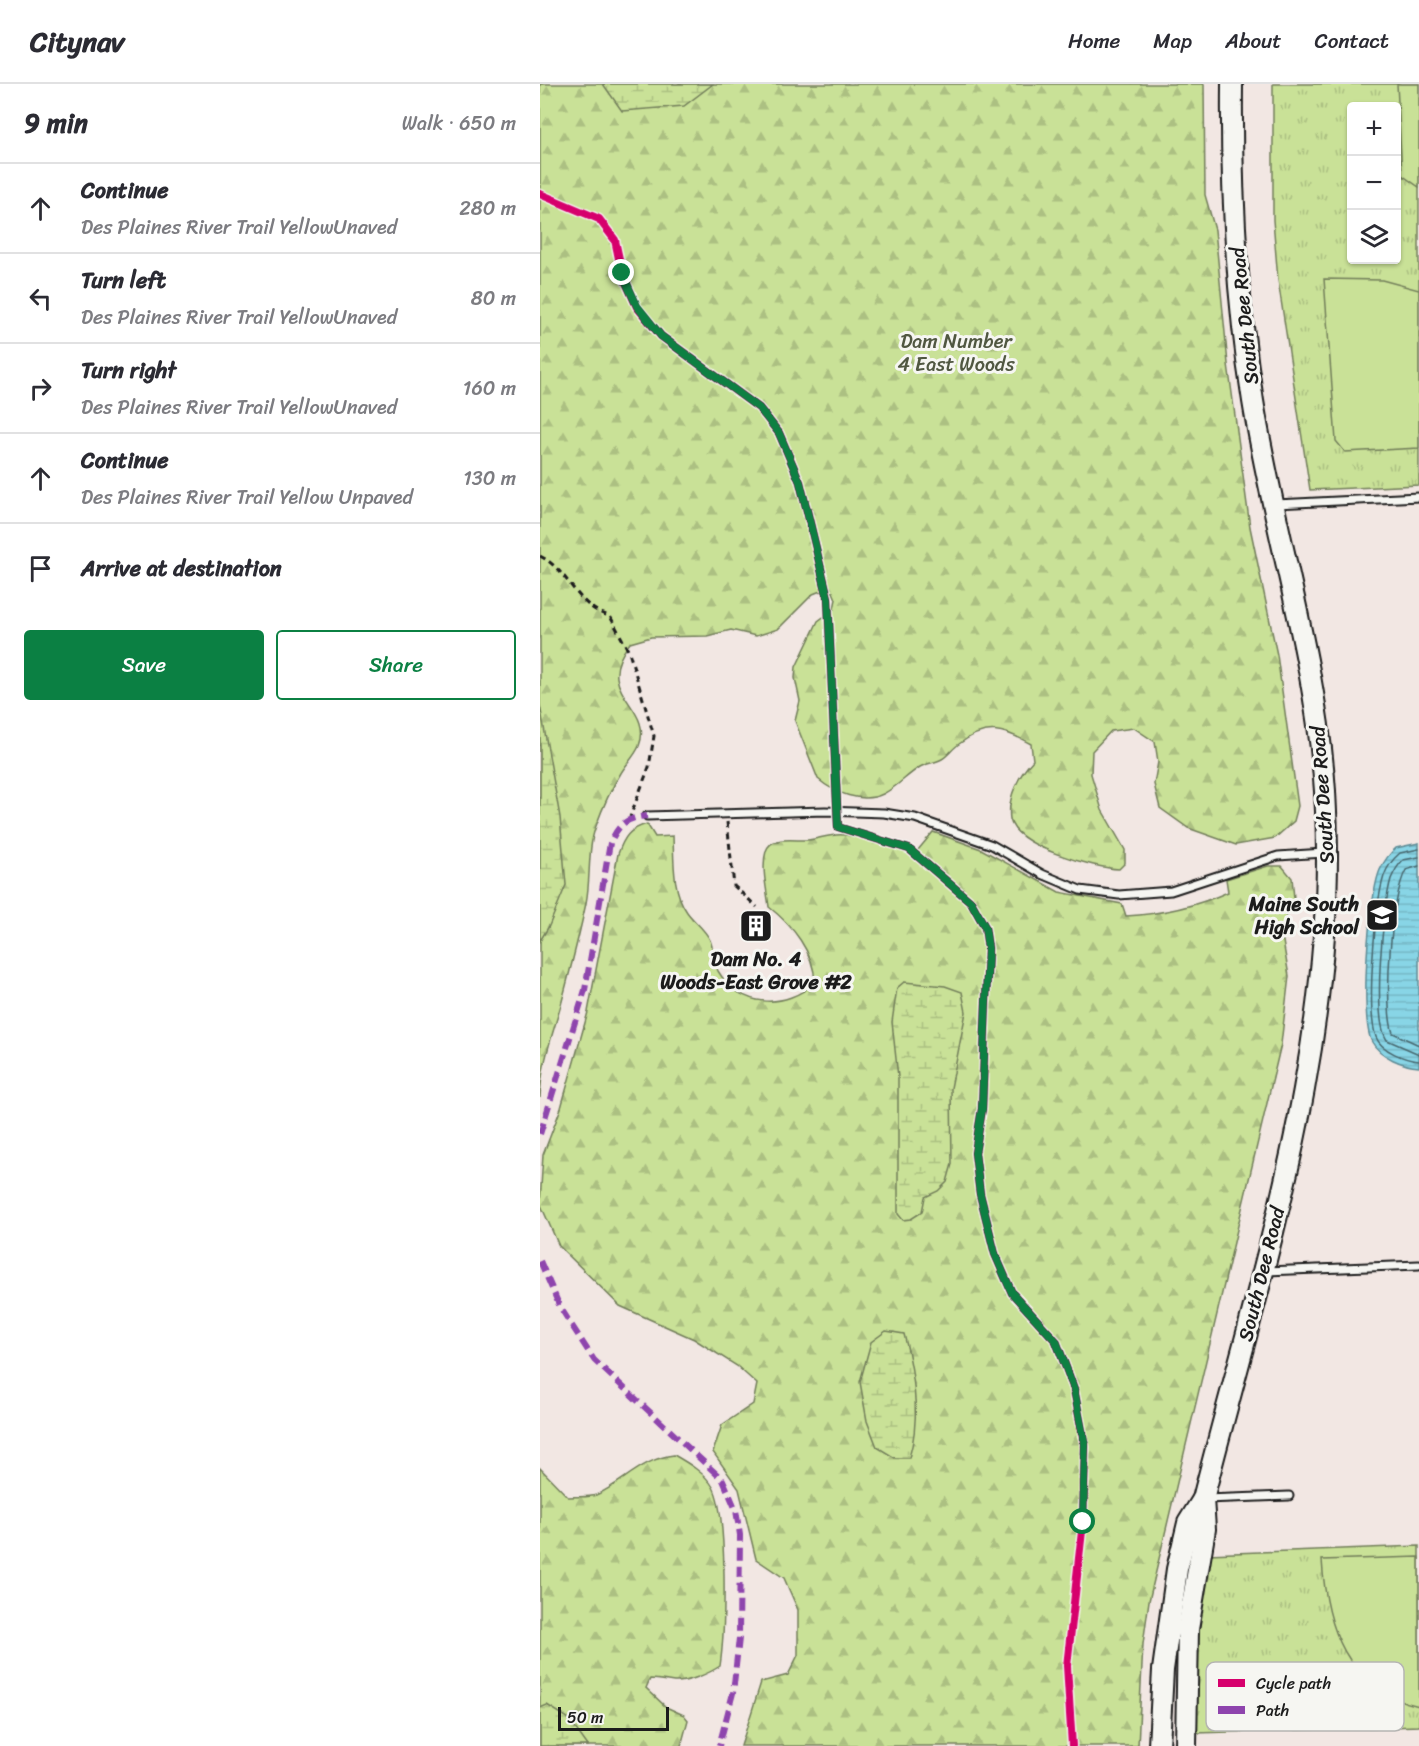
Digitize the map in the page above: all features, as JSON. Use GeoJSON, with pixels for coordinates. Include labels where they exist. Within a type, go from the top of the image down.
{"type":"FeatureCollection","features":[{"type":"Feature","properties":{"kind":"main road","name":"South Dee Road"},"geometry":{"type":"LineString","coordinates":[[1160,1746],[1163,1670],[1177,1569],[1188,1523],[1203,1499],[1293,1150],[1313,1047],[1326,928],[1325,791],[1317,715],[1253,401],[1241,314],[1233,212],[1232,84]]}},
{"type":"Feature","properties":{"kind":"main road","name":"South Dee Road"},"geometry":{"type":"LineString","coordinates":[[1185,1746],[1188,1629],[1205,1529],[1203,1499]]}},
{"type":"Feature","properties":{"kind":"lane"},"geometry":{"type":"LineString","coordinates":[[1273,504],[1419,497]]}},
{"type":"Feature","properties":{"kind":"lane"},"geometry":{"type":"LineString","coordinates":[[647,816],[825,811],[884,813],[915,818],[992,845],[1042,874],[1080,890],[1119,895],[1171,891],[1278,856],[1327,853]]}},
{"type":"Feature","properties":{"kind":"lane"},"geometry":{"type":"LineString","coordinates":[[1261,1272],[1419,1265]]}},
{"type":"Feature","properties":{"kind":"lane"},"geometry":{"type":"LineString","coordinates":[[1203,1499],[1289,1496]]}},
{"type":"Feature","properties":{"kind":"path"},"geometry":{"type":"LineString","coordinates":[[540,555],[554,562],[594,612],[610,616],[628,652],[654,736],[649,767],[630,817]]}},
{"type":"Feature","properties":{"kind":"path"},"geometry":{"type":"LineString","coordinates":[[727,815],[734,886],[757,907]]}},
{"type":"Feature","properties":{"kind":"green space","name":"Dam Number 4 East Woods"},"geometry":{"type":"Polygon","coordinates":[[[540,84],[1204,84],[1205,195],[1215,230],[1228,364],[1250,527],[1277,655],[1298,806],[1294,821],[1275,838],[1236,845],[1188,828],[1160,808],[1154,784],[1158,762],[1155,742],[1134,728],[1111,731],[1092,751],[1091,774],[1102,810],[1125,850],[1125,863],[1119,869],[1093,865],[1057,854],[1040,847],[1015,829],[1010,819],[1012,795],[1023,772],[1033,760],[1031,744],[1003,732],[987,731],[969,737],[944,758],[920,767],[888,791],[875,797],[857,797],[840,793],[818,779],[795,721],[800,701],[795,678],[796,667],[818,621],[834,609],[836,599],[833,592],[823,590],[813,594],[778,629],[756,636],[731,630],[707,636],[651,637],[630,643],[620,660],[617,674],[619,687],[639,720],[642,732],[639,746],[610,792],[593,835],[586,903],[545,1063],[540,1098],[540,84]]]}},
{"type":"Feature","properties":{"kind":"green space"},"geometry":{"type":"Polygon","coordinates":[[[603,84],[713,84],[684,106],[622,111],[603,84]]]}},
{"type":"Feature","properties":{"kind":"green space"},"geometry":{"type":"Polygon","coordinates":[[[1273,84],[1419,84],[1419,485],[1310,490],[1278,280],[1273,220],[1273,84]]]}},
{"type":"Feature","properties":{"kind":"green space"},"geometry":{"type":"Polygon","coordinates":[[[1397,84],[1419,84],[1419,187],[1402,175],[1401,102],[1398,102],[1397,84]]]}},
{"type":"Feature","properties":{"kind":"green space"},"geometry":{"type":"Polygon","coordinates":[[[1324,279],[1382,280],[1419,290],[1419,448],[1345,452],[1336,441],[1324,279]]]}},
{"type":"Feature","properties":{"kind":"green space"},"geometry":{"type":"Polygon","coordinates":[[[540,705],[560,817],[566,885],[549,926],[540,941],[540,705]]]}},
{"type":"Feature","properties":{"kind":"green space"},"geometry":{"type":"Polygon","coordinates":[[[647,824],[655,837],[673,836],[676,885],[682,904],[710,940],[718,971],[738,992],[764,1001],[777,1001],[791,997],[815,982],[811,960],[800,940],[786,922],[769,907],[764,872],[765,858],[769,846],[778,841],[808,840],[840,835],[918,850],[933,832],[981,849],[1059,892],[1122,904],[1126,916],[1153,914],[1203,902],[1228,892],[1226,879],[1268,866],[1282,866],[1292,878],[1294,898],[1281,930],[1289,976],[1281,1044],[1149,1601],[1143,1644],[1138,1746],[741,1746],[761,1682],[788,1675],[798,1655],[798,1610],[784,1578],[756,1559],[739,1489],[713,1452],[722,1425],[753,1404],[757,1384],[737,1366],[694,1339],[620,1306],[559,1246],[540,1203],[543,1155],[561,1108],[588,1012],[618,854],[628,834],[647,824]]]}},
{"type":"Feature","properties":{"kind":"green space"},"geometry":{"type":"Polygon","coordinates":[[[904,982],[945,986],[962,992],[966,1012],[951,1088],[952,1164],[947,1182],[938,1191],[925,1197],[922,1212],[911,1219],[903,1220],[898,1214],[898,1077],[892,1022],[897,988],[904,982]]]}},
{"type":"Feature","properties":{"kind":"green space"},"geometry":{"type":"Polygon","coordinates":[[[886,1331],[904,1334],[914,1381],[915,1428],[909,1458],[895,1458],[877,1447],[867,1421],[860,1382],[871,1342],[886,1331]]]}},
{"type":"Feature","properties":{"kind":"green space"},"geometry":{"type":"Polygon","coordinates":[[[674,1455],[706,1477],[718,1501],[724,1574],[720,1666],[685,1681],[650,1679],[646,1688],[666,1707],[684,1715],[688,1720],[681,1746],[540,1746],[540,1468],[568,1497],[589,1496],[606,1490],[653,1461],[674,1455]]]}},
{"type":"Feature","properties":{"kind":"green space"},"geometry":{"type":"Polygon","coordinates":[[[1419,1546],[1419,1726],[1404,1726],[1404,1662],[1206,1662],[1206,1731],[1260,1731],[1196,1733],[1195,1664],[1208,1554],[1419,1546]]]}},
{"type":"Feature","properties":{"kind":"green space"},"geometry":{"type":"Polygon","coordinates":[[[1419,1557],[1419,1706],[1404,1701],[1404,1662],[1352,1662],[1335,1631],[1324,1584],[1322,1560],[1419,1557]]]}},
{"type":"Feature","properties":{"kind":"green space"},"geometry":{"type":"Polygon","coordinates":[[[547,1705],[568,1718],[588,1746],[540,1746],[540,1708],[547,1705]]]}},
{"type":"Feature","properties":{"kind":"water"},"geometry":{"type":"Polygon","coordinates":[[[1419,843],[1419,1067],[1393,1060],[1372,1042],[1368,1029],[1366,984],[1372,904],[1380,870],[1396,848],[1419,843]]]}},
{"type":"Feature","properties":{"kind":"marked path"},"geometry":{"type":"LineString","coordinates":[[540,1134],[585,990],[610,843],[617,831],[628,820],[647,816]]}},
{"type":"Feature","properties":{"kind":"marked path"},"geometry":{"type":"LineString","coordinates":[[540,1261],[560,1307],[594,1360],[723,1480],[736,1510],[740,1535],[739,1638],[733,1693],[719,1746]]}},
{"type":"Feature","properties":{"kind":"cycle path"},"geometry":{"type":"LineString","coordinates":[[540,194],[599,219],[615,240],[622,273],[637,307],[661,336],[759,408],[779,433],[800,482],[828,598],[838,827],[909,849],[971,902],[985,927],[988,948],[982,1109],[975,1153],[980,1194],[995,1254],[1012,1293],[1056,1341],[1074,1389],[1085,1447],[1083,1522],[1067,1666],[1072,1746]]}},
{"type":"Feature","properties":{"kind":"place","name":"Maine South High School"},"geometry":{"type":"Point","coordinates":[1382,915]}},
{"type":"Feature","properties":{"kind":"place","name":"Dam No. 4 Woods-East Grove #2"},"geometry":{"type":"Point","coordinates":[756,926]}},
{"type":"Feature","properties":{"kind":"route"},"geometry":{"type":"LineString","coordinates":[[622,273],[637,306],[661,336],[759,408],[779,433],[800,482],[828,598],[835,718],[835,803],[838,827],[844,831],[867,835],[909,849],[971,902],[985,927],[988,948],[982,1109],[975,1153],[980,1194],[995,1254],[1012,1293],[1056,1341],[1074,1389],[1085,1446],[1083,1522]]}}]}
